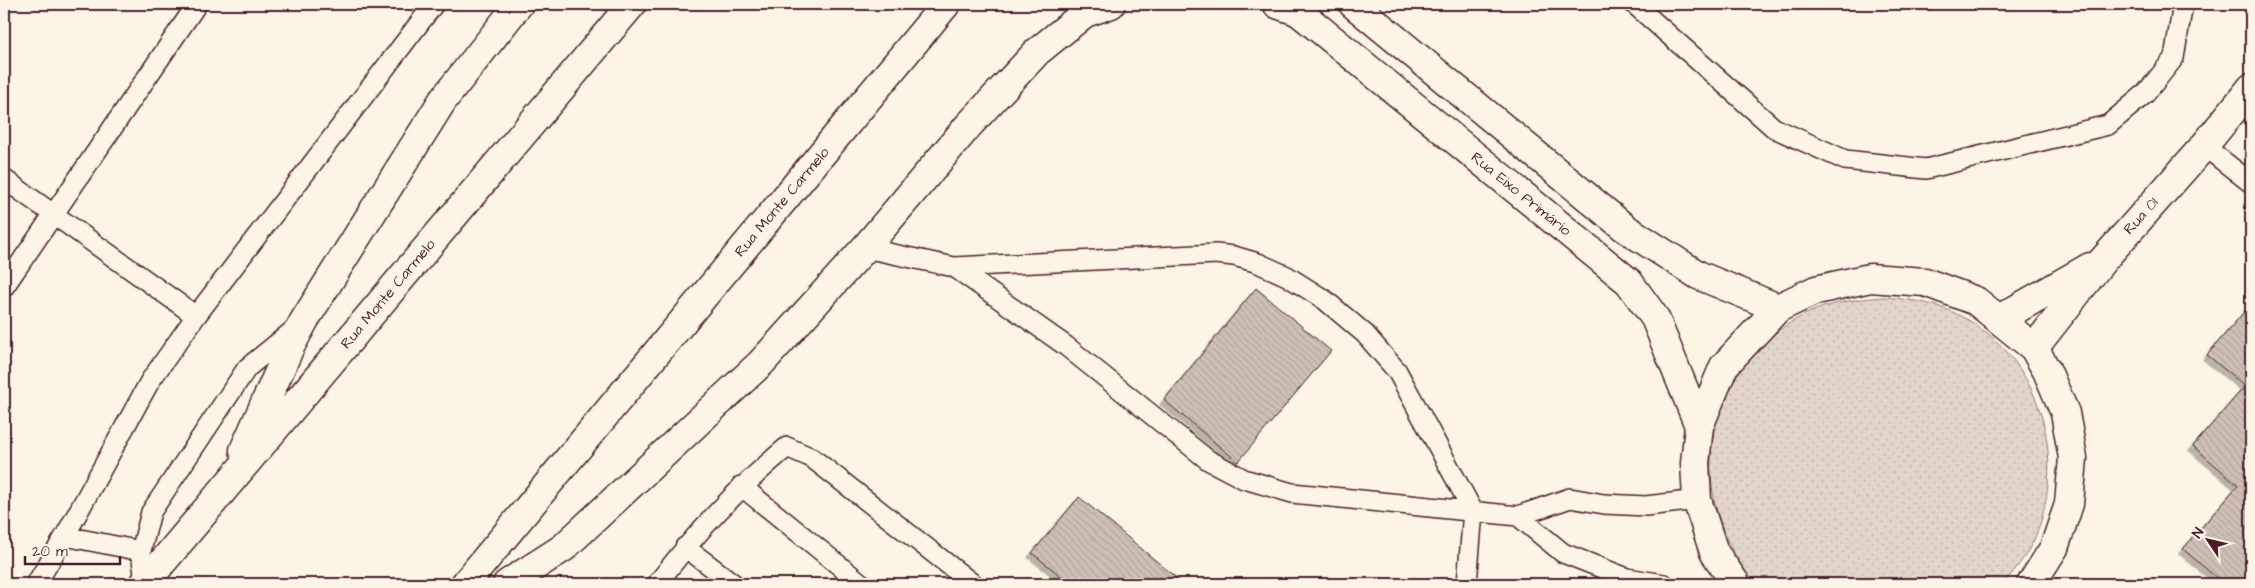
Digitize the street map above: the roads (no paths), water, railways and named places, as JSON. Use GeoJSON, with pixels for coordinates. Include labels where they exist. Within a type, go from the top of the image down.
{"type":"FeatureCollection","features":[{"type":"Feature","properties":{"kind":"main road"},"geometry":{"type":"LineString","coordinates":[[231,479],[290,347],[304,321],[443,100],[519,4]]}},
{"type":"Feature","properties":{"kind":"main road","name":"Rua Monte Carmelo"},"geometry":{"type":"LineString","coordinates":[[145,583],[632,4]]}},
{"type":"Feature","properties":{"kind":"main road","name":"Rua Monte Carmelo"},"geometry":{"type":"LineString","coordinates":[[465,584],[946,4]]}},
{"type":"Feature","properties":{"kind":"main road"},"geometry":{"type":"LineString","coordinates":[[506,584],[563,548],[761,363],[865,248],[969,125],[1037,52],[1085,13],[1111,4]]}},
{"type":"Feature","properties":{"kind":"main road"},"geometry":{"type":"LineString","coordinates":[[1353,4],[1625,228],[1698,275],[1778,308]]}},
{"type":"Feature","properties":{"kind":"main road","name":"Rua Eixo Primário"},"geometry":{"type":"LineString","coordinates":[[1288,6],[1629,282],[1655,318],[1699,426]]}},
{"type":"Feature","properties":{"kind":"main road","name":"Rua 01"},"geometry":{"type":"LineString","coordinates":[[2034,348],[2102,260],[2204,146],[2251,88]]}},
{"type":"Feature","properties":{"kind":"main road"},"geometry":{"type":"LineString","coordinates":[[1999,319],[2102,260]]}},
{"type":"Feature","properties":{"kind":"main road"},"geometry":{"type":"LineString","coordinates":[[1736,584],[1714,552],[1697,500],[1695,463],[1699,426],[1724,366],[1778,308],[1816,290],[1870,278],[1925,282],[1976,301],[2034,348],[2047,371],[2065,413],[2073,458],[2069,504],[2066,513],[2054,548],[2031,584]]}},
{"type":"Feature","properties":{"kind":"lane"},"geometry":{"type":"LineString","coordinates":[[4,287],[197,4]]}},
{"type":"Feature","properties":{"kind":"lane"},"geometry":{"type":"LineString","coordinates":[[36,584],[150,381],[196,316],[434,4]]}},
{"type":"Feature","properties":{"kind":"lane"},"geometry":{"type":"LineString","coordinates":[[1634,4],[1774,128],[1845,160],[1926,169],[2108,124],[2146,93],[2174,58],[2184,4]]}},
{"type":"Feature","properties":{"kind":"lane"},"geometry":{"type":"LineString","coordinates":[[2204,146],[2251,183]]}},
{"type":"Feature","properties":{"kind":"lane"},"geometry":{"type":"LineString","coordinates":[[4,179],[196,316]]}},
{"type":"Feature","properties":{"kind":"lane"},"geometry":{"type":"LineString","coordinates":[[865,248],[954,267],[1216,254],[1234,256],[1258,263],[1287,276],[1325,300],[1365,334],[1397,372],[1473,511],[1467,584]]}},
{"type":"Feature","properties":{"kind":"lane"},"geometry":{"type":"LineString","coordinates":[[954,267],[1066,346],[1208,460],[1244,480],[1292,493],[1518,516],[1570,498],[1604,504],[1646,506],[1697,500]]}},
{"type":"Feature","properties":{"kind":"lane"},"geometry":{"type":"LineString","coordinates":[[145,583],[141,551],[150,512],[247,368],[304,321]]}},
{"type":"Feature","properties":{"kind":"lane"},"geometry":{"type":"LineString","coordinates":[[657,584],[685,546],[741,486],[787,447],[812,458],[973,584]]}},
{"type":"Feature","properties":{"kind":"lane"},"geometry":{"type":"LineString","coordinates":[[741,486],[862,584]]}},
{"type":"Feature","properties":{"kind":"lane"},"geometry":{"type":"LineString","coordinates":[[1518,516],[1563,554],[1627,578],[1664,584]]}},
{"type":"Feature","properties":{"kind":"lane"},"geometry":{"type":"LineString","coordinates":[[64,536],[141,551]]}},
{"type":"Feature","properties":{"kind":"lane"},"geometry":{"type":"LineString","coordinates":[[685,546],[734,584]]}}]}
